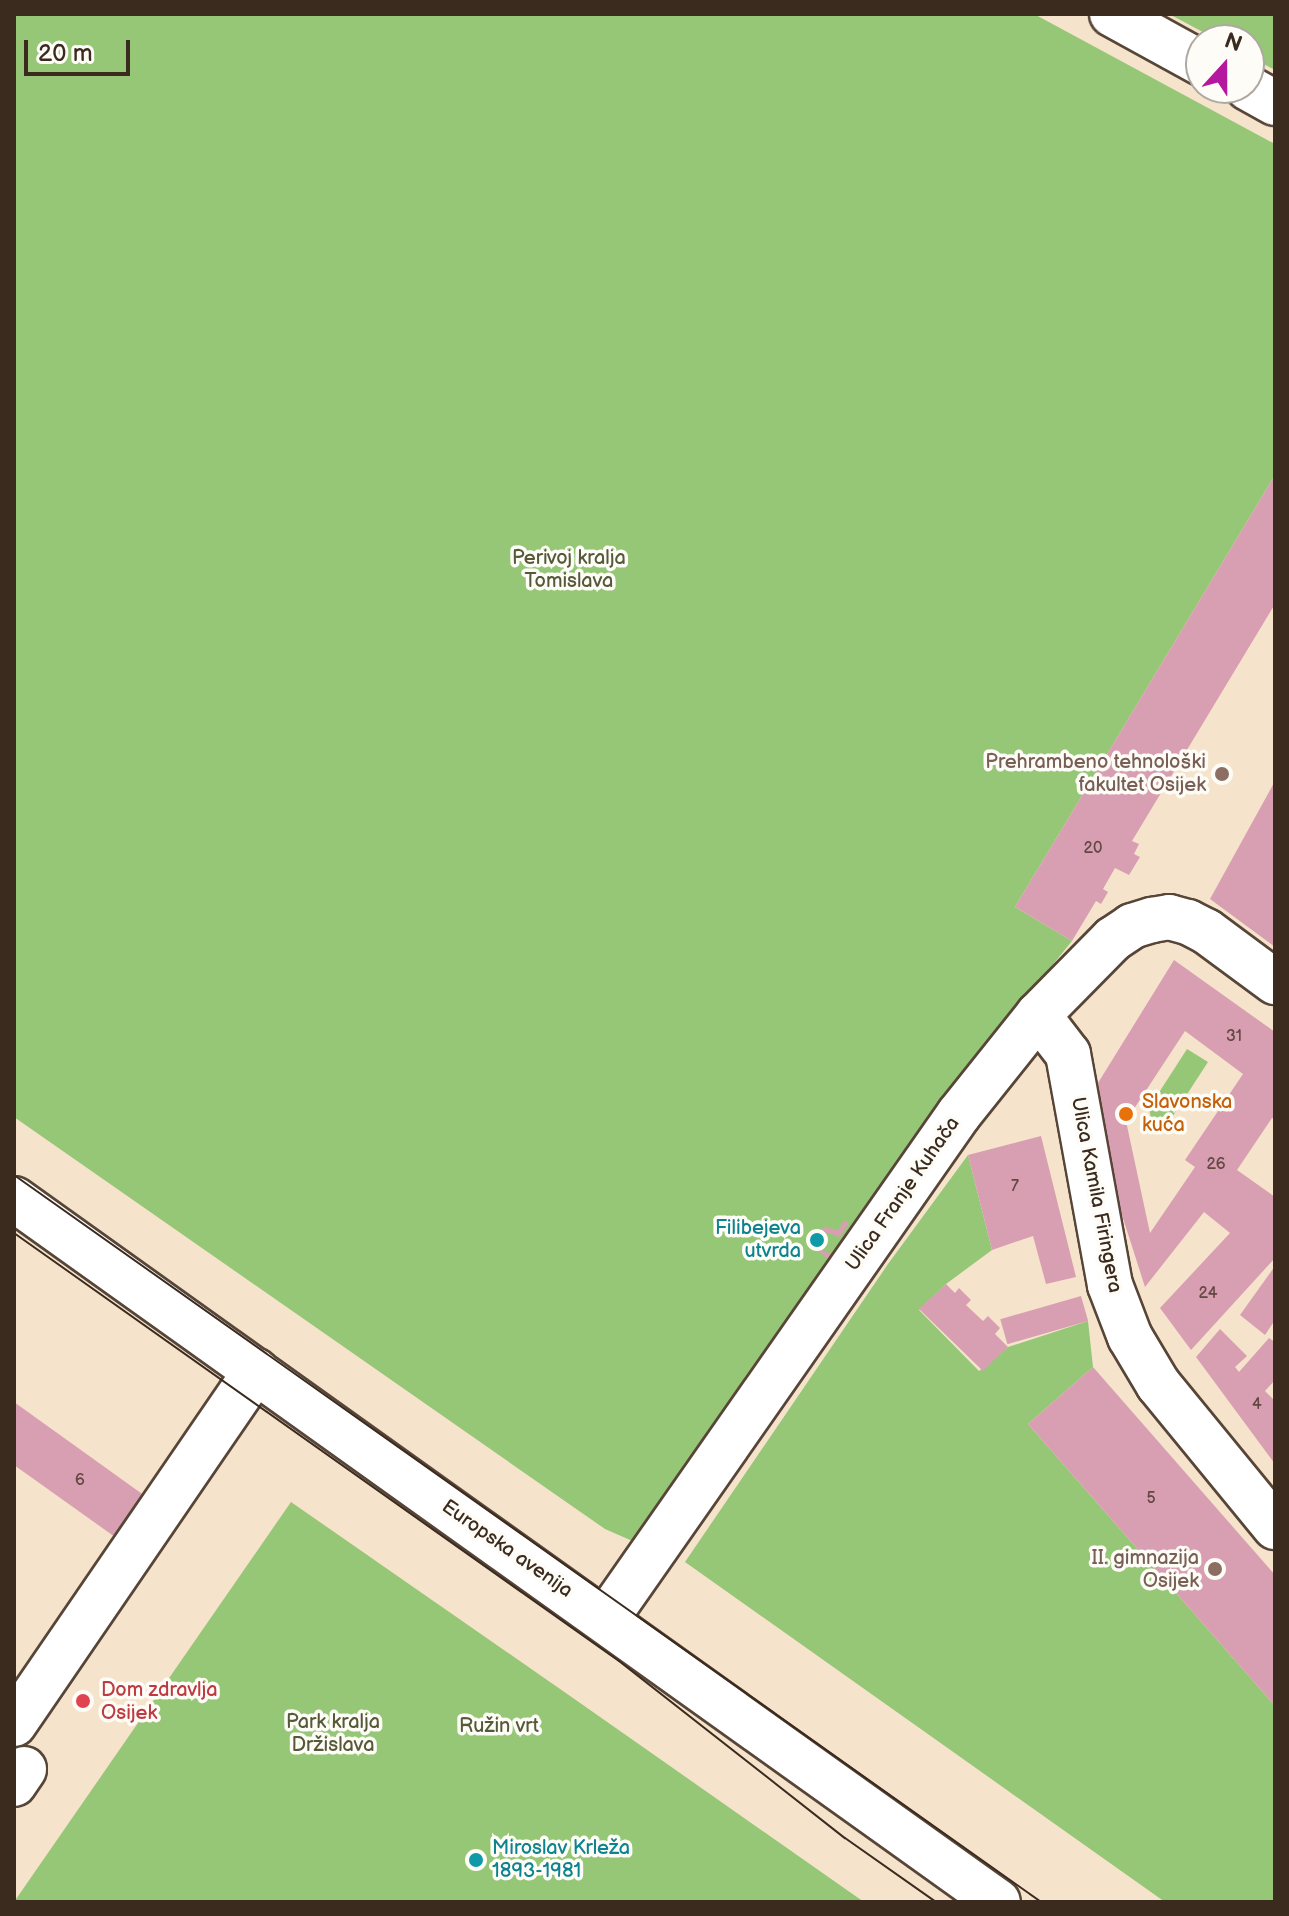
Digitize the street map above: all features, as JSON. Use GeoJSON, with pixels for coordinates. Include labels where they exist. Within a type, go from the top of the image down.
{"type":"FeatureCollection","features":[{"type":"Feature","properties":{"kind":"street"},"geometry":{"type":"LineString","coordinates":[[1112,14],[1185,54]]}},
{"type":"Feature","properties":{"kind":"street","name":"Ulica Franje Kuhača"},"geometry":{"type":"LineString","coordinates":[[606,1619],[959,1114],[1038,1015],[1113,939],[1132,926],[1169,917],[1206,931],[1275,982]]}},
{"type":"Feature","properties":{"kind":"street","name":"Ulica Kamila Firingera"},"geometry":{"type":"LineString","coordinates":[[1038,1015],[1068,1054],[1110,1285],[1130,1337],[1158,1384],[1275,1527]]}},
{"type":"Feature","properties":{"kind":"street","name":"Europska avenija"},"geometry":{"type":"LineString","coordinates":[[14,1199],[998,1902]]}},
{"type":"Feature","properties":{"kind":"street"},"geometry":{"type":"LineString","coordinates":[[14,1724],[256,1371]]}},
{"type":"Feature","properties":{"kind":"green space","name":"Perivoj kralja Tomislava"},"geometry":{"type":"Polygon","coordinates":[[[14,14],[1034,14],[1185,95],[1185,104],[1201,104],[1275,144],[1275,475],[1015,907],[1072,941],[982,1051],[637,1543],[605,1529],[14,1117],[14,14]]]}},
{"type":"Feature","properties":{"kind":"green space"},"geometry":{"type":"Polygon","coordinates":[[[1169,14],[1275,14],[1275,70],[1265,65],[1265,24],[1188,24],[1169,14]]]}},
{"type":"Feature","properties":{"kind":"green space"},"geometry":{"type":"Polygon","coordinates":[[[1187,1049],[1208,1062],[1167,1125],[1153,1129],[1149,1108],[1187,1049]]]}},
{"type":"Feature","properties":{"kind":"green space"},"geometry":{"type":"Polygon","coordinates":[[[968,1155],[992,1250],[946,1284],[919,1310],[979,1371],[1008,1347],[1088,1321],[1093,1367],[1028,1424],[1275,1706],[1275,1902],[1165,1902],[685,1562],[888,1264],[968,1155]]]}},
{"type":"Feature","properties":{"kind":"green space","name":"Park kralja Držislava"},"geometry":{"type":"Polygon","coordinates":[[[291,1502],[573,1698],[864,1902],[14,1902],[291,1502]]]}},
{"type":"Feature","properties":{"kind":"building"},"geometry":{"type":"Polygon","coordinates":[[[1275,475],[1275,604],[1132,841],[1139,844],[1134,854],[1140,857],[1129,875],[1115,868],[1103,889],[1108,892],[1101,904],[1096,901],[1072,941],[1015,907],[1275,475]]]}},
{"type":"Feature","properties":{"kind":"building"},"geometry":{"type":"Polygon","coordinates":[[[1275,781],[1275,947],[1210,899],[1275,781]]]}},
{"type":"Feature","properties":{"kind":"building"},"geometry":{"type":"Polygon","coordinates":[[[1174,960],[1275,1032],[1275,1120],[1272,1118],[1237,1170],[1275,1197],[1275,1258],[1191,1350],[1160,1308],[1230,1233],[1204,1212],[1145,1287],[1113,1187],[1098,1083],[1174,960]],[[1185,1031],[1126,1121],[1150,1233],[1195,1167],[1185,1160],[1243,1074],[1185,1031]]]}},
{"type":"Feature","properties":{"kind":"building"},"geometry":{"type":"Polygon","coordinates":[[[1041,1136],[1076,1277],[1046,1284],[1033,1236],[992,1250],[968,1155],[1041,1136]]]}},
{"type":"Feature","properties":{"kind":"building","name":"Filibejeva utvrda"},"geometry":{"type":"Polygon","coordinates":[[[845,1220],[849,1223],[840,1237],[828,1233],[819,1242],[823,1251],[837,1255],[838,1260],[829,1260],[815,1248],[814,1237],[824,1227],[838,1230],[845,1220]]]}},
{"type":"Feature","properties":{"kind":"building"},"geometry":{"type":"Polygon","coordinates":[[[1275,1266],[1275,1320],[1265,1335],[1240,1315],[1275,1266]]]}},
{"type":"Feature","properties":{"kind":"building"},"geometry":{"type":"Polygon","coordinates":[[[946,1284],[955,1293],[959,1288],[971,1300],[966,1305],[983,1321],[988,1316],[1000,1328],[995,1334],[1008,1347],[983,1371],[919,1309],[946,1284]]]}},
{"type":"Feature","properties":{"kind":"building"},"geometry":{"type":"Polygon","coordinates":[[[1081,1296],[1088,1321],[1007,1344],[1000,1319],[1081,1296]]]}},
{"type":"Feature","properties":{"kind":"building"},"geometry":{"type":"Polygon","coordinates":[[[1220,1329],[1247,1356],[1235,1367],[1239,1372],[1269,1338],[1275,1342],[1275,1380],[1265,1391],[1275,1401],[1275,1464],[1196,1357],[1220,1329]]]}},
{"type":"Feature","properties":{"kind":"building"},"geometry":{"type":"Polygon","coordinates":[[[1093,1367],[1275,1575],[1275,1706],[1028,1424],[1093,1367]]]}},
{"type":"Feature","properties":{"kind":"building"},"geometry":{"type":"Polygon","coordinates":[[[14,1402],[145,1496],[115,1537],[14,1465],[14,1402]]]}},
{"type":"Feature","properties":{"kind":"tram line"},"geometry":{"type":"LineString","coordinates":[[14,1175],[1041,1902]]}},
{"type":"Feature","properties":{"kind":"tram line"},"geometry":{"type":"LineString","coordinates":[[14,1233],[619,1661],[845,1838],[936,1902]]}},
{"type":"Feature","properties":{"kind":"place","name":"Prehrambeno tehnološki fakultet Osijek"},"geometry":{"type":"Point","coordinates":[1222,774]}},
{"type":"Feature","properties":{"kind":"place","name":"Slavonska kuća"},"geometry":{"type":"Point","coordinates":[1126,1114]}},
{"type":"Feature","properties":{"kind":"place","name":"Filibejeva utvrda"},"geometry":{"type":"Point","coordinates":[817,1240]}},
{"type":"Feature","properties":{"kind":"place","name":"II. gimnazija Osijek"},"geometry":{"type":"Point","coordinates":[1215,1569]}},
{"type":"Feature","properties":{"kind":"place","name":"Dom zdravlja Osijek"},"geometry":{"type":"Point","coordinates":[83,1701]}},
{"type":"Feature","properties":{"kind":"place","name":"Miroslav Krleža 1893-1981"},"geometry":{"type":"Point","coordinates":[476,1860]}},
{"type":"Feature","properties":{"kind":"park label","name":"Ružin vrt"},"geometry":{"type":"Point","coordinates":[499,1726]}}]}
